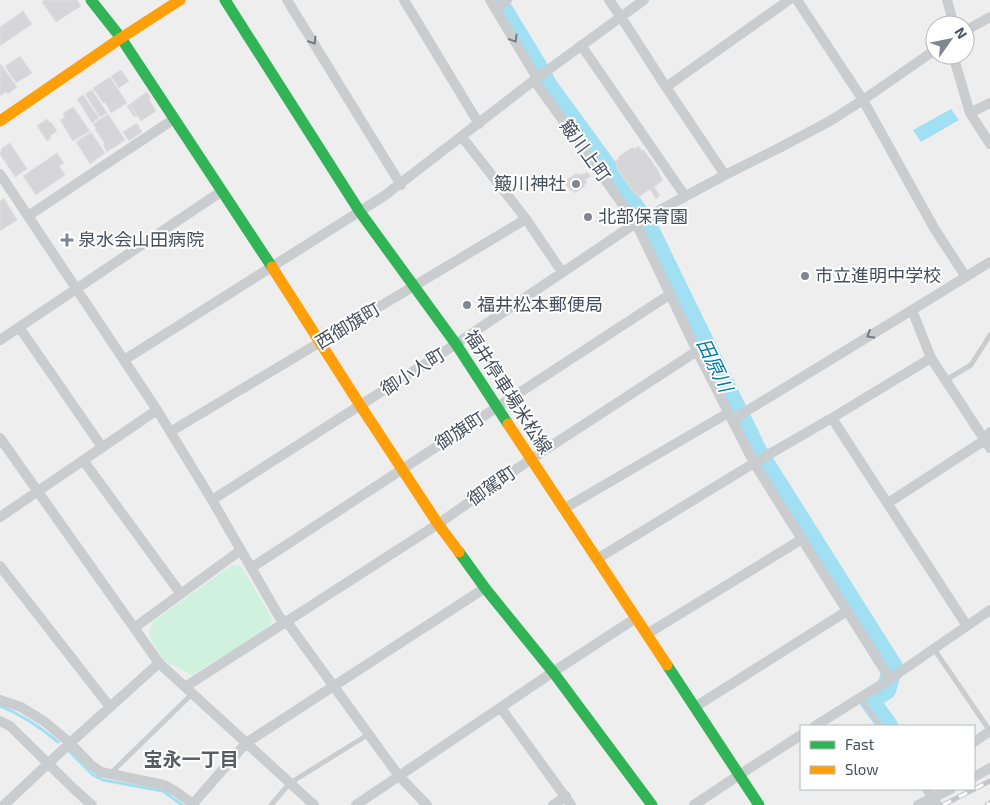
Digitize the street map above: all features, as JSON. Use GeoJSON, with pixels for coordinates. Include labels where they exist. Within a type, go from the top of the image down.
{"type":"FeatureCollection","features":[{"type":"Feature","properties":{"kind":"main road"},"geometry":{"type":"LineString","coordinates":[[91,0],[121,38],[438,524],[485,588],[554,672],[652,805]]}},
{"type":"Feature","properties":{"kind":"main road"},"geometry":{"type":"LineString","coordinates":[[0,121],[180,0]]}},
{"type":"Feature","properties":{"kind":"main road","name":"福井停車場米松線"},"geometry":{"type":"LineString","coordinates":[[225,0],[360,212],[456,344],[759,805]]}},
{"type":"Feature","properties":{"kind":"street"},"geometry":{"type":"LineString","coordinates":[[287,0],[401,185]]}},
{"type":"Feature","properties":{"kind":"street"},"geometry":{"type":"LineString","coordinates":[[493,4],[507,0]]}},
{"type":"Feature","properties":{"kind":"street"},"geometry":{"type":"LineString","coordinates":[[609,0],[725,175]]}},
{"type":"Feature","properties":{"kind":"street"},"geometry":{"type":"LineString","coordinates":[[124,360],[401,185],[536,79],[644,0]]}},
{"type":"Feature","properties":{"kind":"street"},"geometry":{"type":"LineString","coordinates":[[666,88],[789,0]]}},
{"type":"Feature","properties":{"kind":"street"},"geometry":{"type":"LineString","coordinates":[[797,0],[863,100],[934,228],[966,277]]}},
{"type":"Feature","properties":{"kind":"street"},"geometry":{"type":"LineString","coordinates":[[947,0],[951,15]]}},
{"type":"Feature","properties":{"kind":"street"},"geometry":{"type":"LineString","coordinates":[[406,1],[479,124]]}},
{"type":"Feature","properties":{"kind":"street","name":"簸川上町"},"geometry":{"type":"LineString","coordinates":[[493,4],[536,79],[636,223],[754,463],[890,679]]}},
{"type":"Feature","properties":{"kind":"street"},"geometry":{"type":"LineString","coordinates":[[975,25],[990,17]]}},
{"type":"Feature","properties":{"kind":"street"},"geometry":{"type":"LineString","coordinates":[[581,45],[685,196]]}},
{"type":"Feature","properties":{"kind":"street","name":"御小人町"},"geometry":{"type":"LineString","coordinates":[[212,500],[456,344],[636,223],[830,121],[925,57]]}},
{"type":"Feature","properties":{"kind":"street"},"geometry":{"type":"LineString","coordinates":[[956,65],[970,113],[990,144]]}},
{"type":"Feature","properties":{"kind":"street"},"geometry":{"type":"LineString","coordinates":[[970,113],[990,103]]}},
{"type":"Feature","properties":{"kind":"street"},"geometry":{"type":"LineString","coordinates":[[28,216],[174,119]]}},
{"type":"Feature","properties":{"kind":"street"},"geometry":{"type":"LineString","coordinates":[[462,137],[526,219],[562,272]]}},
{"type":"Feature","properties":{"kind":"street"},"geometry":{"type":"LineString","coordinates":[[0,174],[157,410],[212,500],[280,618],[287,622],[399,776],[427,805]]}},
{"type":"Feature","properties":{"kind":"street"},"geometry":{"type":"LineString","coordinates":[[0,340],[222,191]]}},
{"type":"Feature","properties":{"kind":"street","name":"西御旗町"},"geometry":{"type":"LineString","coordinates":[[170,432],[526,219]]}},
{"type":"Feature","properties":{"kind":"street"},"geometry":{"type":"LineString","coordinates":[[565,508],[730,416],[966,277],[988,267]]}},
{"type":"Feature","properties":{"kind":"street","name":"御旗町"},"geometry":{"type":"LineString","coordinates":[[251,568],[670,294]]}},
{"type":"Feature","properties":{"kind":"street"},"geometry":{"type":"LineString","coordinates":[[888,503],[988,440],[931,358],[912,310]]}},
{"type":"Feature","properties":{"kind":"street"},"geometry":{"type":"LineString","coordinates":[[19,328],[102,447]]}},
{"type":"Feature","properties":{"kind":"street","name":"御駕町"},"geometry":{"type":"LineString","coordinates":[[189,691],[287,622],[438,524],[531,458],[697,350]]}},
{"type":"Feature","properties":{"kind":"street"},"geometry":{"type":"LineString","coordinates":[[598,559],[754,463],[931,358]]}},
{"type":"Feature","properties":{"kind":"street"},"geometry":{"type":"LineString","coordinates":[[0,517],[157,410]]}},
{"type":"Feature","properties":{"kind":"street"},"geometry":{"type":"LineString","coordinates":[[832,418],[967,626]]}},
{"type":"Feature","properties":{"kind":"street"},"geometry":{"type":"LineString","coordinates":[[0,438],[159,664],[314,805]]}},
{"type":"Feature","properties":{"kind":"street"},"geometry":{"type":"LineString","coordinates":[[84,460],[181,594]]}},
{"type":"Feature","properties":{"kind":"street"},"geometry":{"type":"LineString","coordinates":[[647,634],[802,539]]}},
{"type":"Feature","properties":{"kind":"street"},"geometry":{"type":"LineString","coordinates":[[134,628],[241,550]]}},
{"type":"Feature","properties":{"kind":"street"},"geometry":{"type":"LineString","coordinates":[[0,566],[110,707]]}},
{"type":"Feature","properties":{"kind":"street"},"geometry":{"type":"LineString","coordinates":[[0,700],[21,707],[45,722],[70,742],[91,765],[101,772],[164,785],[175,790],[193,804],[246,742],[485,588]]}},
{"type":"Feature","properties":{"kind":"street"},"geometry":{"type":"LineString","coordinates":[[818,725],[890,679],[990,610]]}},
{"type":"Feature","properties":{"kind":"street"},"geometry":{"type":"LineString","coordinates":[[695,707],[847,611]]}},
{"type":"Feature","properties":{"kind":"street"},"geometry":{"type":"LineString","coordinates":[[356,805],[636,618]]}},
{"type":"Feature","properties":{"kind":"street"},"geometry":{"type":"LineString","coordinates":[[0,801],[4,805],[70,742],[159,664]]}},
{"type":"Feature","properties":{"kind":"street"},"geometry":{"type":"LineString","coordinates":[[501,708],[569,801],[553,805]]}},
{"type":"Feature","properties":{"kind":"street"},"geometry":{"type":"LineString","coordinates":[[0,721],[10,726],[90,804]]}},
{"type":"Feature","properties":{"kind":"street"},"geometry":{"type":"LineString","coordinates":[[975,741],[990,731]]}},
{"type":"Feature","properties":{"kind":"street"},"geometry":{"type":"LineString","coordinates":[[694,805],[800,736]]}},
{"type":"Feature","properties":{"kind":"street"},"geometry":{"type":"LineString","coordinates":[[975,776],[990,768]]}},
{"type":"Feature","properties":{"kind":"street"},"geometry":{"type":"LineString","coordinates":[[918,805],[949,790]]}},
{"type":"Feature","properties":{"kind":"lane"},"geometry":{"type":"LineString","coordinates":[[946,380],[971,365],[990,335]]}},
{"type":"Feature","properties":{"kind":"lane"},"geometry":{"type":"LineString","coordinates":[[934,649],[990,731]]}},
{"type":"Feature","properties":{"kind":"lane"},"geometry":{"type":"LineString","coordinates":[[110,774],[189,691]]}},
{"type":"Feature","properties":{"kind":"lane"},"geometry":{"type":"LineString","coordinates":[[860,698],[880,725]]}},
{"type":"Feature","properties":{"kind":"lane"},"geometry":{"type":"LineString","coordinates":[[272,805],[290,783],[369,734]]}},
{"type":"Feature","properties":{"kind":"green space"},"geometry":{"type":"Polygon","coordinates":[[[232,565],[241,566],[272,618],[269,629],[192,675],[163,660],[149,636],[152,622],[232,565]]]}},
{"type":"Feature","properties":{"kind":"water"},"geometry":{"type":"Polygon","coordinates":[[[951,109],[959,120],[921,142],[913,130],[951,109]]]}},
{"type":"Feature","properties":{"kind":"building"},"geometry":{"type":"Polygon","coordinates":[[[45,0],[77,0],[81,6],[56,22],[42,2],[45,0]]]}},
{"type":"Feature","properties":{"kind":"building"},"geometry":{"type":"Polygon","coordinates":[[[23,11],[32,24],[0,46],[0,27],[23,11]]]}},
{"type":"Feature","properties":{"kind":"building"},"geometry":{"type":"Polygon","coordinates":[[[20,56],[32,73],[16,83],[5,66],[20,56]]]}},
{"type":"Feature","properties":{"kind":"building"},"geometry":{"type":"Polygon","coordinates":[[[0,63],[17,87],[8,94],[6,92],[0,96],[0,63]]]}},
{"type":"Feature","properties":{"kind":"building"},"geometry":{"type":"Polygon","coordinates":[[[121,70],[129,81],[119,88],[111,76],[121,70]]]}},
{"type":"Feature","properties":{"kind":"building"},"geometry":{"type":"Polygon","coordinates":[[[110,77],[127,103],[111,113],[105,102],[103,103],[93,88],[110,77]]]}},
{"type":"Feature","properties":{"kind":"building"},"geometry":{"type":"Polygon","coordinates":[[[92,90],[107,113],[100,117],[85,94],[92,90]]]}},
{"type":"Feature","properties":{"kind":"building"},"geometry":{"type":"Polygon","coordinates":[[[147,92],[156,111],[141,121],[130,104],[147,92]]]}},
{"type":"Feature","properties":{"kind":"building"},"geometry":{"type":"Polygon","coordinates":[[[83,95],[99,118],[92,123],[77,99],[83,95]]]}},
{"type":"Feature","properties":{"kind":"building"},"geometry":{"type":"Polygon","coordinates":[[[129,104],[137,116],[134,117],[127,106],[129,104]]]}},
{"type":"Feature","properties":{"kind":"building"},"geometry":{"type":"Polygon","coordinates":[[[73,107],[90,131],[73,141],[60,120],[65,117],[63,113],[73,107]]]}},
{"type":"Feature","properties":{"kind":"building"},"geometry":{"type":"Polygon","coordinates":[[[108,114],[125,140],[107,152],[103,145],[105,144],[93,124],[108,114]]]}},
{"type":"Feature","properties":{"kind":"building"},"geometry":{"type":"Polygon","coordinates":[[[47,119],[57,131],[47,141],[37,126],[47,119]]]}},
{"type":"Feature","properties":{"kind":"building"},"geometry":{"type":"Polygon","coordinates":[[[137,123],[142,132],[129,141],[123,132],[137,123]]]}},
{"type":"Feature","properties":{"kind":"building"},"geometry":{"type":"Polygon","coordinates":[[[91,132],[105,153],[90,164],[76,142],[91,132]]]}},
{"type":"Feature","properties":{"kind":"building"},"geometry":{"type":"Polygon","coordinates":[[[10,143],[27,169],[15,177],[0,154],[2,148],[10,143]]]}},
{"type":"Feature","properties":{"kind":"building"},"geometry":{"type":"Polygon","coordinates":[[[639,146],[642,151],[644,150],[663,180],[654,187],[660,195],[656,199],[650,189],[639,197],[634,193],[616,167],[618,166],[615,161],[619,159],[618,157],[633,147],[634,149],[639,146]]]}},
{"type":"Feature","properties":{"kind":"building"},"geometry":{"type":"Polygon","coordinates":[[[57,153],[64,163],[59,166],[65,175],[36,195],[23,176],[57,153]]]}},
{"type":"Feature","properties":{"kind":"building"},"geometry":{"type":"Polygon","coordinates":[[[587,172],[591,176],[585,180],[587,183],[584,184],[585,186],[575,193],[573,190],[571,191],[566,184],[568,182],[566,180],[577,173],[582,175],[587,172]]]}},
{"type":"Feature","properties":{"kind":"building"},"geometry":{"type":"Polygon","coordinates":[[[4,198],[17,220],[0,231],[0,201],[4,198]]]}},
{"type":"Feature","properties":{"kind":"waterway","name":"田原川"},"geometry":{"type":"LineString","coordinates":[[497,0],[547,85],[648,227],[757,451],[893,667],[886,690],[869,700],[887,725]]}},
{"type":"Feature","properties":{"kind":"waterway"},"geometry":{"type":"LineString","coordinates":[[0,706],[31,722],[58,742]]}},
{"type":"Feature","properties":{"kind":"waterway"},"geometry":{"type":"LineString","coordinates":[[69,751],[93,775],[103,780],[163,791],[182,805]]}},
{"type":"Feature","properties":{"kind":"railway"},"geometry":{"type":"LineString","coordinates":[[975,789],[990,781]]}},
{"type":"Feature","properties":{"kind":"railway"},"geometry":{"type":"LineString","coordinates":[[943,805],[972,790]]}},
{"type":"Feature","properties":{"kind":"traffic: fast"},"geometry":{"type":"LineString","coordinates":[[91,0],[121,38],[272,267]]}},
{"type":"Feature","properties":{"kind":"traffic: fast"},"geometry":{"type":"LineString","coordinates":[[225,0],[360,212],[456,344],[508,424]]}},
{"type":"Feature","properties":{"kind":"traffic: fast"},"geometry":{"type":"LineString","coordinates":[[459,552],[485,588],[553,672],[652,805]]}},
{"type":"Feature","properties":{"kind":"traffic: fast"},"geometry":{"type":"LineString","coordinates":[[667,665],[759,805]]}},
{"type":"Feature","properties":{"kind":"traffic: slow"},"geometry":{"type":"LineString","coordinates":[[0,121],[180,0]]}},
{"type":"Feature","properties":{"kind":"traffic: slow"},"geometry":{"type":"LineString","coordinates":[[272,267],[438,524],[459,552]]}},
{"type":"Feature","properties":{"kind":"traffic: slow"},"geometry":{"type":"LineString","coordinates":[[508,424],[667,665]]}},
{"type":"Feature","properties":{"kind":"place","name":"簸川神社"},"geometry":{"type":"Point","coordinates":[576,184]}},
{"type":"Feature","properties":{"kind":"place","name":"北部保育園"},"geometry":{"type":"Point","coordinates":[588,217]}},
{"type":"Feature","properties":{"kind":"place","name":"泉水会山田病院"},"geometry":{"type":"Point","coordinates":[67,240]}},
{"type":"Feature","properties":{"kind":"place","name":"市立進明中学校"},"geometry":{"type":"Point","coordinates":[805,276]}},
{"type":"Feature","properties":{"kind":"place","name":"福井松本郵便局"},"geometry":{"type":"Point","coordinates":[467,305]}},
{"type":"Feature","properties":{"kind":"district","name":"宝永一丁目"},"geometry":{"type":"Point","coordinates":[191,759]}}]}
